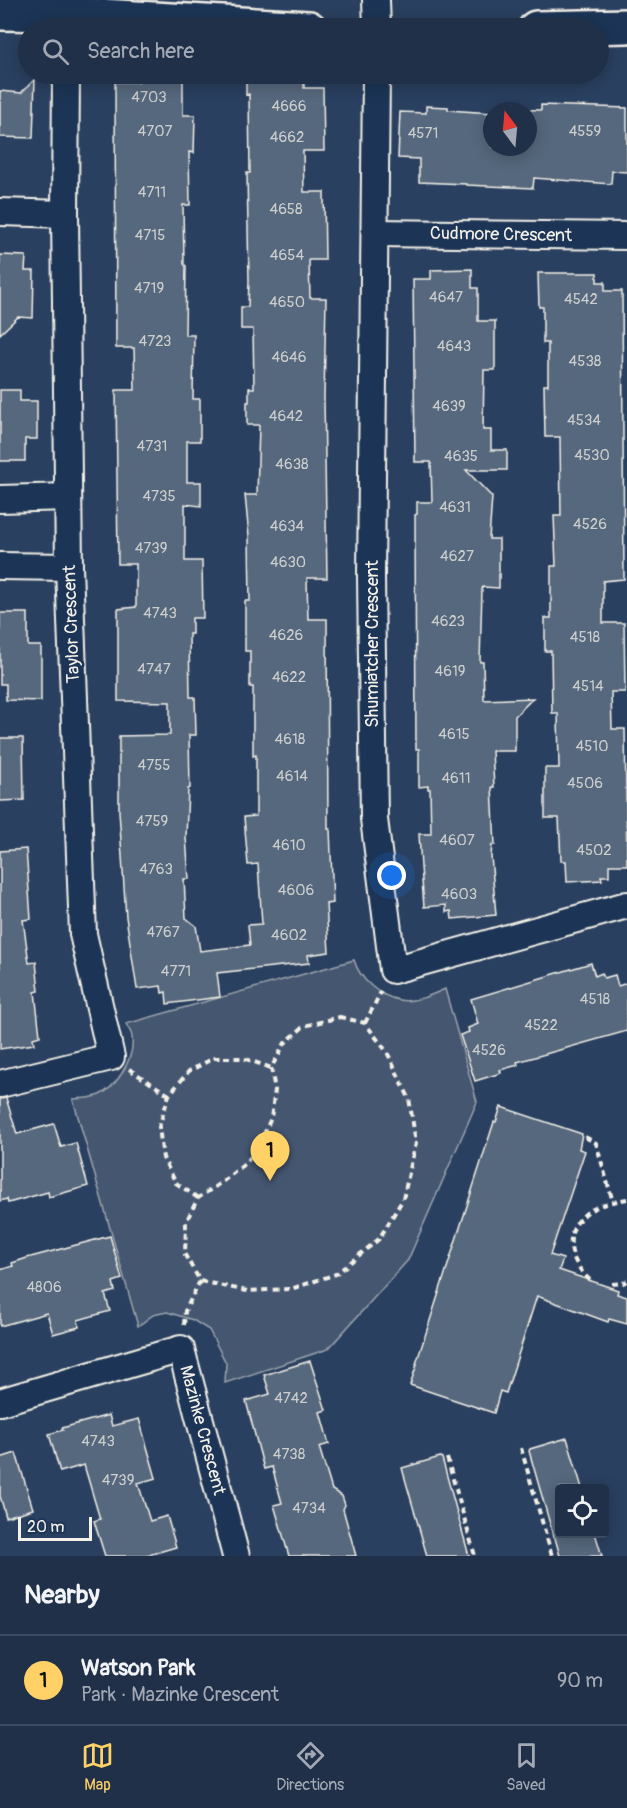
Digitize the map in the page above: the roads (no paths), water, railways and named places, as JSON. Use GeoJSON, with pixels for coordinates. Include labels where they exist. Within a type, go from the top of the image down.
{"type":"FeatureCollection","features":[{"type":"Feature","properties":{"kind":"street"},"geometry":{"type":"LineString","coordinates":[[376,0],[376,18]]}},
{"type":"Feature","properties":{"kind":"street"},"geometry":{"type":"LineString","coordinates":[[0,13],[135,18]]}},
{"type":"Feature","properties":{"kind":"street"},"geometry":{"type":"LineString","coordinates":[[609,26],[627,26]]}},
{"type":"Feature","properties":{"kind":"street","name":"Taylor Crescent"},"geometry":{"type":"LineString","coordinates":[[0,1084],[111,1057],[83,934],[69,567],[66,84]]}},
{"type":"Feature","properties":{"kind":"street","name":"Shumiatcher Crescent"},"geometry":{"type":"LineString","coordinates":[[376,84],[371,578],[374,819],[393,970],[627,905]]}},
{"type":"Feature","properties":{"kind":"street"},"geometry":{"type":"LineString","coordinates":[[0,212],[65,214]]}},
{"type":"Feature","properties":{"kind":"street","name":"Cudmore Crescent"},"geometry":{"type":"LineString","coordinates":[[375,233],[627,236]]}},
{"type":"Feature","properties":{"kind":"street"},"geometry":{"type":"LineString","coordinates":[[0,499],[68,497]]}},
{"type":"Feature","properties":{"kind":"street"},"geometry":{"type":"LineString","coordinates":[[0,566],[69,567]]}},
{"type":"Feature","properties":{"kind":"street","name":"Mazinke Crescent"},"geometry":{"type":"LineString","coordinates":[[0,1402],[181,1348],[236,1556]]}},
{"type":"Feature","properties":{"kind":"place","name":"Watson Park"},"geometry":{"type":"Point","coordinates":[270,1181]}}]}
